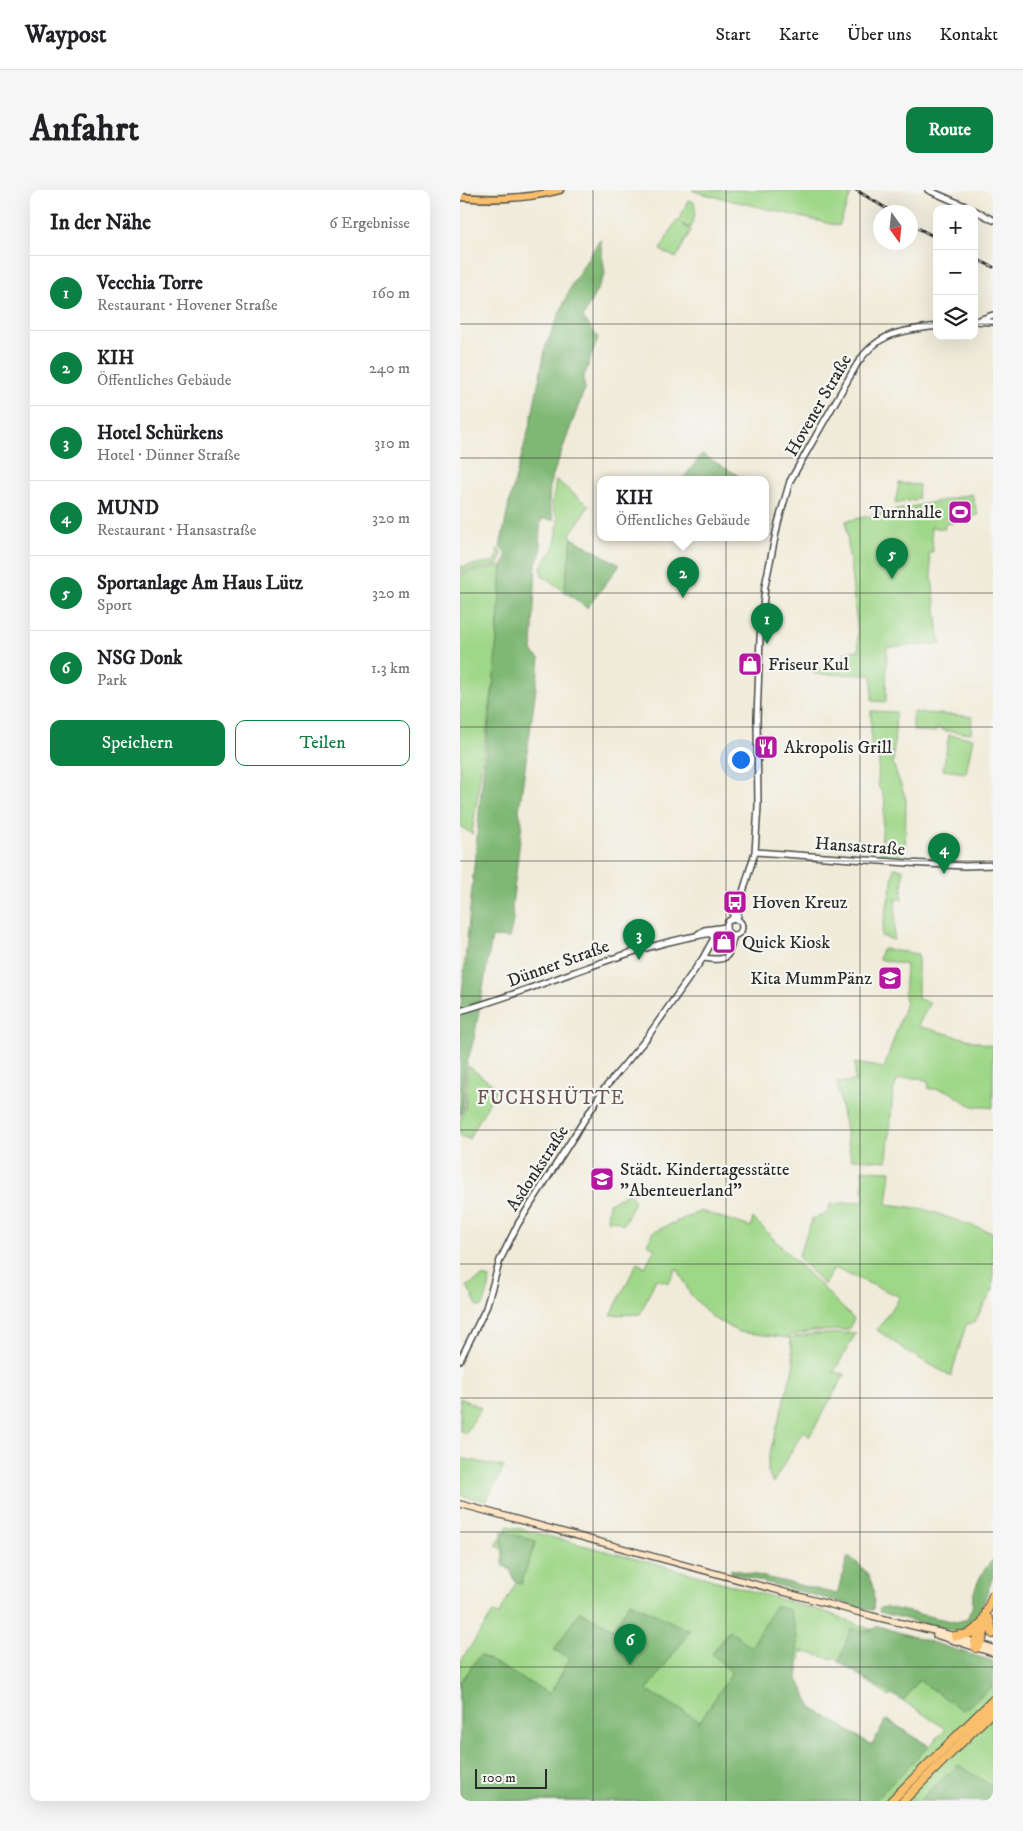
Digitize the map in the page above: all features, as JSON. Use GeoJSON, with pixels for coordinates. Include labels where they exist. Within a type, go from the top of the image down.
{"type":"FeatureCollection","features":[{"type":"Feature","properties":{"kind":"highway"},"geometry":{"type":"LineString","coordinates":[[977,1644],[993,1595]]}},
{"type":"Feature","properties":{"kind":"highway"},"geometry":{"type":"LineString","coordinates":[[955,1636],[969,1634],[985,1620],[993,1604]]}},
{"type":"Feature","properties":{"kind":"highway"},"geometry":{"type":"LineString","coordinates":[[985,1620],[993,1634]]}},
{"type":"Feature","properties":{"kind":"highway"},"geometry":{"type":"LineString","coordinates":[[983,1710],[993,1696]]}},
{"type":"Feature","properties":{"kind":"highway"},"geometry":{"type":"LineString","coordinates":[[891,1801],[993,1700]]}},
{"type":"Feature","properties":{"kind":"highway"},"geometry":{"type":"LineString","coordinates":[[903,1801],[993,1711]]}},
{"type":"Feature","properties":{"kind":"main road"},"geometry":{"type":"LineString","coordinates":[[460,197],[519,198],[560,190]]}},
{"type":"Feature","properties":{"kind":"main road"},"geometry":{"type":"LineString","coordinates":[[460,1504],[993,1648]]}},
{"type":"Feature","properties":{"kind":"main road"},"geometry":{"type":"LineString","coordinates":[[872,1616],[955,1636],[977,1644],[993,1653]]}},
{"type":"Feature","properties":{"kind":"street"},"geometry":{"type":"LineString","coordinates":[[928,190],[964,205]]}},
{"type":"Feature","properties":{"kind":"street"},"geometry":{"type":"LineString","coordinates":[[978,212],[993,220]]}},
{"type":"Feature","properties":{"kind":"street"},"geometry":{"type":"LineString","coordinates":[[978,320],[993,315]]}},
{"type":"Feature","properties":{"kind":"street"},"geometry":{"type":"LineString","coordinates":[[978,321],[993,322]]}},
{"type":"Feature","properties":{"kind":"street","name":"Hovener Straße"},"geometry":{"type":"LineString","coordinates":[[735,920],[736,904],[740,902],[755,852],[758,788],[758,675],[764,595],[778,523],[790,481],[856,364],[870,347],[886,336],[933,327]]}},
{"type":"Feature","properties":{"kind":"street","name":"Hansastraße"},"geometry":{"type":"LineString","coordinates":[[755,852],[908,863],[965,866],[993,865]]}},
{"type":"Feature","properties":{"kind":"street"},"geometry":{"type":"LineString","coordinates":[[703,958],[723,960],[727,958],[729,921],[735,920],[742,925],[742,930],[729,932]]}},
{"type":"Feature","properties":{"kind":"street","name":"Dünner Straße"},"geometry":{"type":"LineString","coordinates":[[696,935],[704,930],[729,932]]}},
{"type":"Feature","properties":{"kind":"street","name":"Dünner Straße"},"geometry":{"type":"LineString","coordinates":[[460,1011],[637,950],[696,935],[729,932]]}},
{"type":"Feature","properties":{"kind":"street","name":"Asdonkstraße"},"geometry":{"type":"LineString","coordinates":[[460,1360],[486,1308],[500,1260],[518,1224],[604,1089],[646,1039],[703,958],[714,938],[710,933]]}},
{"type":"Feature","properties":{"kind":"green space"},"geometry":{"type":"Polygon","coordinates":[[[692,190],[845,190],[851,194],[839,226],[692,190]]]}},
{"type":"Feature","properties":{"kind":"green space"},"geometry":{"type":"Polygon","coordinates":[[[688,200],[694,202],[695,215],[691,228],[681,224],[691,230],[676,258],[660,250],[676,221],[678,222],[688,200]]]}},
{"type":"Feature","properties":{"kind":"green space"},"geometry":{"type":"Polygon","coordinates":[[[600,239],[605,274],[583,317],[598,338],[583,379],[585,388],[550,483],[549,504],[554,520],[541,519],[540,555],[536,562],[532,651],[540,659],[519,811],[522,823],[512,906],[513,921],[509,938],[492,937],[474,1039],[466,1066],[463,1109],[460,1116],[460,1015],[494,678],[502,566],[506,560],[506,554],[500,548],[510,499],[531,420],[546,345],[572,284],[600,239]]]}},
{"type":"Feature","properties":{"kind":"green space"},"geometry":{"type":"Polygon","coordinates":[[[702,454],[739,476],[685,476],[702,454]]]}},
{"type":"Feature","properties":{"kind":"green space"},"geometry":{"type":"Polygon","coordinates":[[[556,480],[589,506],[570,534],[572,538],[564,591],[543,576],[541,572],[542,565],[554,549],[557,532],[558,519],[552,505],[556,480]]]}},
{"type":"Feature","properties":{"kind":"green space"},"geometry":{"type":"Polygon","coordinates":[[[899,483],[919,485],[918,499],[895,504],[899,483]]]}},
{"type":"Feature","properties":{"kind":"green space"},"geometry":{"type":"Polygon","coordinates":[[[972,494],[978,515],[944,525],[945,529],[931,527],[933,552],[929,553],[940,644],[887,647],[886,702],[872,701],[872,675],[813,674],[814,669],[844,667],[845,652],[859,650],[846,521],[972,494]]]}},
{"type":"Feature","properties":{"kind":"green space"},"geometry":{"type":"Polygon","coordinates":[[[572,538],[620,565],[587,608],[564,591],[572,538]]]}},
{"type":"Feature","properties":{"kind":"green space"},"geometry":{"type":"Polygon","coordinates":[[[496,550],[499,550],[502,554],[498,565],[460,572],[460,567],[496,561],[498,552],[496,550]]]}},
{"type":"Feature","properties":{"kind":"green space"},"geometry":{"type":"Polygon","coordinates":[[[502,566],[494,678],[472,834],[460,826],[460,688],[463,684],[460,682],[460,574],[502,566]]]}},
{"type":"Feature","properties":{"kind":"green space"},"geometry":{"type":"Polygon","coordinates":[[[871,711],[896,712],[893,764],[906,799],[905,857],[880,856],[885,799],[878,785],[879,757],[871,757],[871,711]]]}},
{"type":"Feature","properties":{"kind":"green space"},"geometry":{"type":"Polygon","coordinates":[[[913,712],[972,717],[971,733],[946,731],[937,728],[935,732],[914,731],[913,712]]]}},
{"type":"Feature","properties":{"kind":"green space"},"geometry":{"type":"Polygon","coordinates":[[[949,735],[973,738],[966,773],[943,770],[949,735]]]}},
{"type":"Feature","properties":{"kind":"green space"},"geometry":{"type":"Polygon","coordinates":[[[894,868],[903,869],[902,900],[896,899],[894,940],[881,936],[894,868]]]}},
{"type":"Feature","properties":{"kind":"green space"},"geometry":{"type":"Polygon","coordinates":[[[884,949],[918,954],[918,999],[930,1002],[918,1026],[993,1046],[993,1108],[973,1106],[944,1090],[929,1089],[928,1081],[919,1078],[898,1079],[893,1091],[887,1161],[851,1159],[837,1083],[855,1081],[855,1063],[884,1068],[906,1003],[904,997],[906,965],[879,959],[881,951],[884,949]]]}},
{"type":"Feature","properties":{"kind":"green space"},"geometry":{"type":"Polygon","coordinates":[[[468,1066],[497,1088],[469,1139],[460,1136],[460,1120],[465,1109],[468,1066]]]}},
{"type":"Feature","properties":{"kind":"green space"},"geometry":{"type":"Polygon","coordinates":[[[862,1170],[891,1171],[887,1204],[924,1209],[993,1233],[993,1290],[974,1322],[966,1325],[951,1376],[911,1354],[877,1330],[900,1297],[834,1268],[824,1285],[798,1257],[812,1219],[826,1214],[831,1204],[864,1201],[862,1170]]]}},
{"type":"Feature","properties":{"kind":"green space"},"geometry":{"type":"Polygon","coordinates":[[[629,1192],[635,1201],[623,1225],[618,1221],[607,1220],[609,1203],[629,1192]]]}},
{"type":"Feature","properties":{"kind":"green space"},"geometry":{"type":"Polygon","coordinates":[[[701,1211],[751,1227],[753,1218],[854,1319],[848,1330],[812,1331],[789,1336],[790,1338],[739,1332],[713,1318],[690,1294],[678,1269],[675,1270],[669,1283],[656,1279],[640,1314],[611,1315],[637,1263],[645,1267],[655,1248],[647,1244],[653,1232],[701,1211]]]}},
{"type":"Feature","properties":{"kind":"green space"},"geometry":{"type":"Polygon","coordinates":[[[484,1276],[490,1278],[489,1288],[483,1306],[478,1307],[467,1286],[484,1276]]]}},
{"type":"Feature","properties":{"kind":"green space"},"geometry":{"type":"Polygon","coordinates":[[[856,1333],[834,1372],[845,1374],[809,1437],[804,1430],[773,1483],[768,1471],[768,1460],[794,1364],[790,1338],[812,1334],[856,1333]]]}},
{"type":"Feature","properties":{"kind":"green space"},"geometry":{"type":"Polygon","coordinates":[[[460,1398],[481,1408],[466,1433],[460,1431],[460,1398]]]}},
{"type":"Feature","properties":{"kind":"green space"},"geometry":{"type":"Polygon","coordinates":[[[460,1458],[504,1467],[486,1501],[460,1495],[460,1458]]]}},
{"type":"Feature","properties":{"kind":"green space"},"geometry":{"type":"Polygon","coordinates":[[[508,1526],[672,1568],[828,1613],[867,1628],[993,1667],[993,1801],[460,1801],[460,1662],[493,1613],[499,1615],[520,1575],[503,1566],[510,1553],[496,1546],[508,1526]],[[801,1651],[798,1678],[804,1696],[812,1708],[871,1745],[888,1720],[929,1746],[946,1729],[893,1694],[890,1697],[833,1657],[832,1659],[801,1651]]]}},
{"type":"Feature","properties":{"kind":"green space"},"geometry":{"type":"Polygon","coordinates":[[[502,1531],[536,1541],[521,1584],[514,1580],[510,1569],[503,1563],[502,1531]]]}},
{"type":"Feature","properties":{"kind":"green space"},"geometry":{"type":"Polygon","coordinates":[[[848,1556],[862,1567],[870,1579],[874,1601],[873,1610],[731,1573],[731,1569],[837,1594],[848,1556]]]}},
{"type":"Feature","properties":{"kind":"green space"},"geometry":{"type":"Polygon","coordinates":[[[993,1560],[993,1577],[977,1621],[971,1628],[956,1632],[879,1612],[880,1608],[886,1607],[956,1622],[968,1619],[978,1581],[986,1567],[993,1560]]]}},
{"type":"Feature","properties":{"kind":"green space"},"geometry":{"type":"Polygon","coordinates":[[[630,1602],[690,1631],[647,1690],[700,1721],[732,1673],[712,1654],[729,1630],[751,1647],[775,1606],[790,1610],[797,1636],[798,1679],[812,1708],[872,1745],[886,1720],[929,1746],[874,1801],[460,1801],[460,1683],[480,1655],[550,1694],[570,1658],[554,1650],[580,1611],[613,1629],[630,1602]]]}},
{"type":"Feature","properties":{"kind":"green space"},"geometry":{"type":"Polygon","coordinates":[[[878,1626],[993,1661],[993,1686],[962,1710],[919,1680],[903,1701],[839,1662],[851,1628],[868,1631],[878,1626]]]}},
{"type":"Feature","properties":{"kind":"green space"},"geometry":{"type":"Polygon","coordinates":[[[959,1765],[993,1787],[993,1801],[919,1801],[931,1789],[959,1765]]]}},
{"type":"Feature","properties":{"kind":"railway"},"geometry":{"type":"LineString","coordinates":[[856,190],[881,205]]}},
{"type":"Feature","properties":{"kind":"railway"},"geometry":{"type":"LineString","coordinates":[[918,228],[933,236]]}},
{"type":"Feature","properties":{"kind":"railway"},"geometry":{"type":"LineString","coordinates":[[978,260],[993,267]]}},
{"type":"Feature","properties":{"kind":"place","name":"Turnhalle"},"geometry":{"type":"Point","coordinates":[960,512]}},
{"type":"Feature","properties":{"kind":"place","name":"Sportanlage Am Haus Lütz"},"geometry":{"type":"Point","coordinates":[892,579]}},
{"type":"Feature","properties":{"kind":"place","name":"KIH"},"geometry":{"type":"Point","coordinates":[683,598]}},
{"type":"Feature","properties":{"kind":"place","name":"Vecchia Torre"},"geometry":{"type":"Point","coordinates":[767,644]}},
{"type":"Feature","properties":{"kind":"place","name":"Friseur Kul"},"geometry":{"type":"Point","coordinates":[750,664]}},
{"type":"Feature","properties":{"kind":"place","name":"Akropolis Grill"},"geometry":{"type":"Point","coordinates":[766,747]}},
{"type":"Feature","properties":{"kind":"place","name":"MUND"},"geometry":{"type":"Point","coordinates":[944,874]}},
{"type":"Feature","properties":{"kind":"place","name":"Hoven Kreuz"},"geometry":{"type":"Point","coordinates":[735,902]}},
{"type":"Feature","properties":{"kind":"place","name":"Quick Kiosk"},"geometry":{"type":"Point","coordinates":[724,942]}},
{"type":"Feature","properties":{"kind":"place","name":"Hotel Schürkens"},"geometry":{"type":"Point","coordinates":[639,960]}},
{"type":"Feature","properties":{"kind":"place","name":"Kita MummPänz"},"geometry":{"type":"Point","coordinates":[890,978]}},
{"type":"Feature","properties":{"kind":"place","name":"Städt. Kindertagesstätte \"Abenteuerland\""},"geometry":{"type":"Point","coordinates":[602,1179]}},
{"type":"Feature","properties":{"kind":"place","name":"NSG Donk"},"geometry":{"type":"Point","coordinates":[630,1665]}},
{"type":"Feature","properties":{"kind":"district","name":"FUCHSHÜTTE"},"geometry":{"type":"Point","coordinates":[551,1097]}}]}
